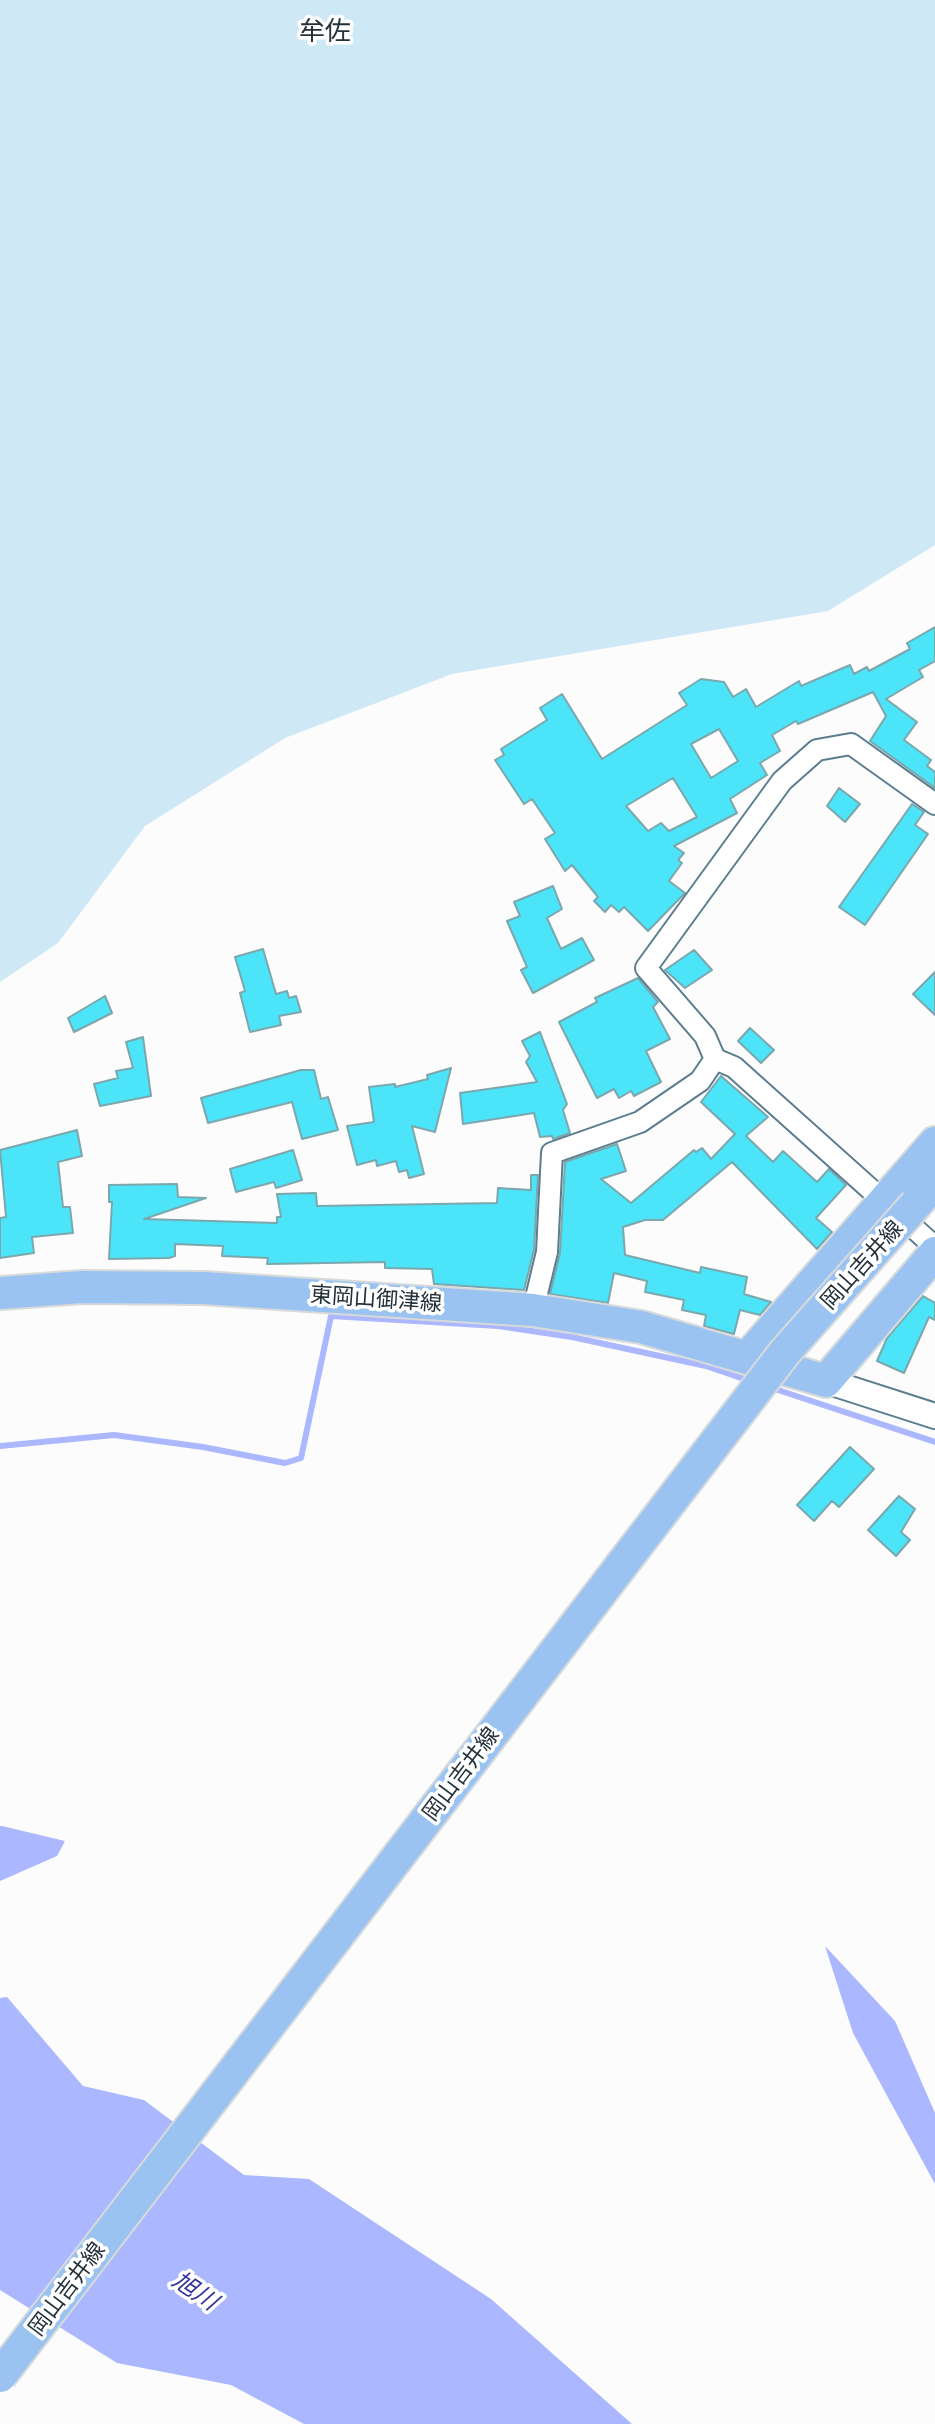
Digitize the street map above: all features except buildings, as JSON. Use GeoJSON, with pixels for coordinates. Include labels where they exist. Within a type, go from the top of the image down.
{"type":"FeatureCollection","features":[{"type":"Feature","properties":{"kind":"main road"},"geometry":{"type":"LineString","coordinates":[[748,1357],[935,1143]]}},
{"type":"Feature","properties":{"kind":"main road","name":"岡山吉井線"},"geometry":{"type":"LineString","coordinates":[[0,2376],[785,1352],[926,1193]]}},
{"type":"Feature","properties":{"kind":"main road"},"geometry":{"type":"LineString","coordinates":[[826,1381],[935,1250]]}},
{"type":"Feature","properties":{"kind":"main road","name":"東岡山御津線"},"geometry":{"type":"LineString","coordinates":[[0,1293],[82,1287],[203,1288],[533,1310],[641,1327],[826,1381]]}},
{"type":"Feature","properties":{"kind":"street"},"geometry":{"type":"LineString","coordinates":[[935,804],[851,744],[817,750],[782,781],[646,968],[705,1036],[715,1059],[734,1067],[935,1250]]}},
{"type":"Feature","properties":{"kind":"street"},"geometry":{"type":"LineString","coordinates":[[533,1310],[547,1252],[552,1153],[640,1122],[700,1081],[715,1059]]}},
{"type":"Feature","properties":{"kind":"street"},"geometry":{"type":"LineString","coordinates":[[826,1381],[935,1416]]}},
{"type":"Feature","properties":{"kind":"shaded area"},"geometry":{"type":"Polygon","coordinates":[[[0,0],[935,0],[935,545],[828,611],[452,674],[285,738],[145,826],[58,943],[0,982],[0,0]]]}},
{"type":"Feature","properties":{"kind":"water"},"geometry":{"type":"Polygon","coordinates":[[[0,1826],[65,1841],[57,1856],[0,1881],[0,1826]]]}},
{"type":"Feature","properties":{"kind":"water"},"geometry":{"type":"Polygon","coordinates":[[[825,1946],[895,2021],[935,2113],[935,2184],[853,2033],[825,1946]]]}},
{"type":"Feature","properties":{"kind":"water","name":"旭川"},"geometry":{"type":"Polygon","coordinates":[[[7,1997],[83,2086],[144,2100],[244,2175],[309,2179],[491,2299],[632,2424],[304,2424],[231,2385],[117,2363],[0,2290],[0,1998],[7,1997]]]}},
{"type":"Feature","properties":{"kind":"waterway"},"geometry":{"type":"LineString","coordinates":[[0,1446],[114,1435],[203,1447],[285,1463],[301,1458],[331,1316],[498,1326],[572,1337],[706,1366],[750,1381]]}},
{"type":"Feature","properties":{"kind":"waterway"},"geometry":{"type":"LineString","coordinates":[[769,1387],[935,1442]]}},
{"type":"Feature","properties":{"kind":"district","name":"牟佐"},"geometry":{"type":"Point","coordinates":[325,32]}}]}
